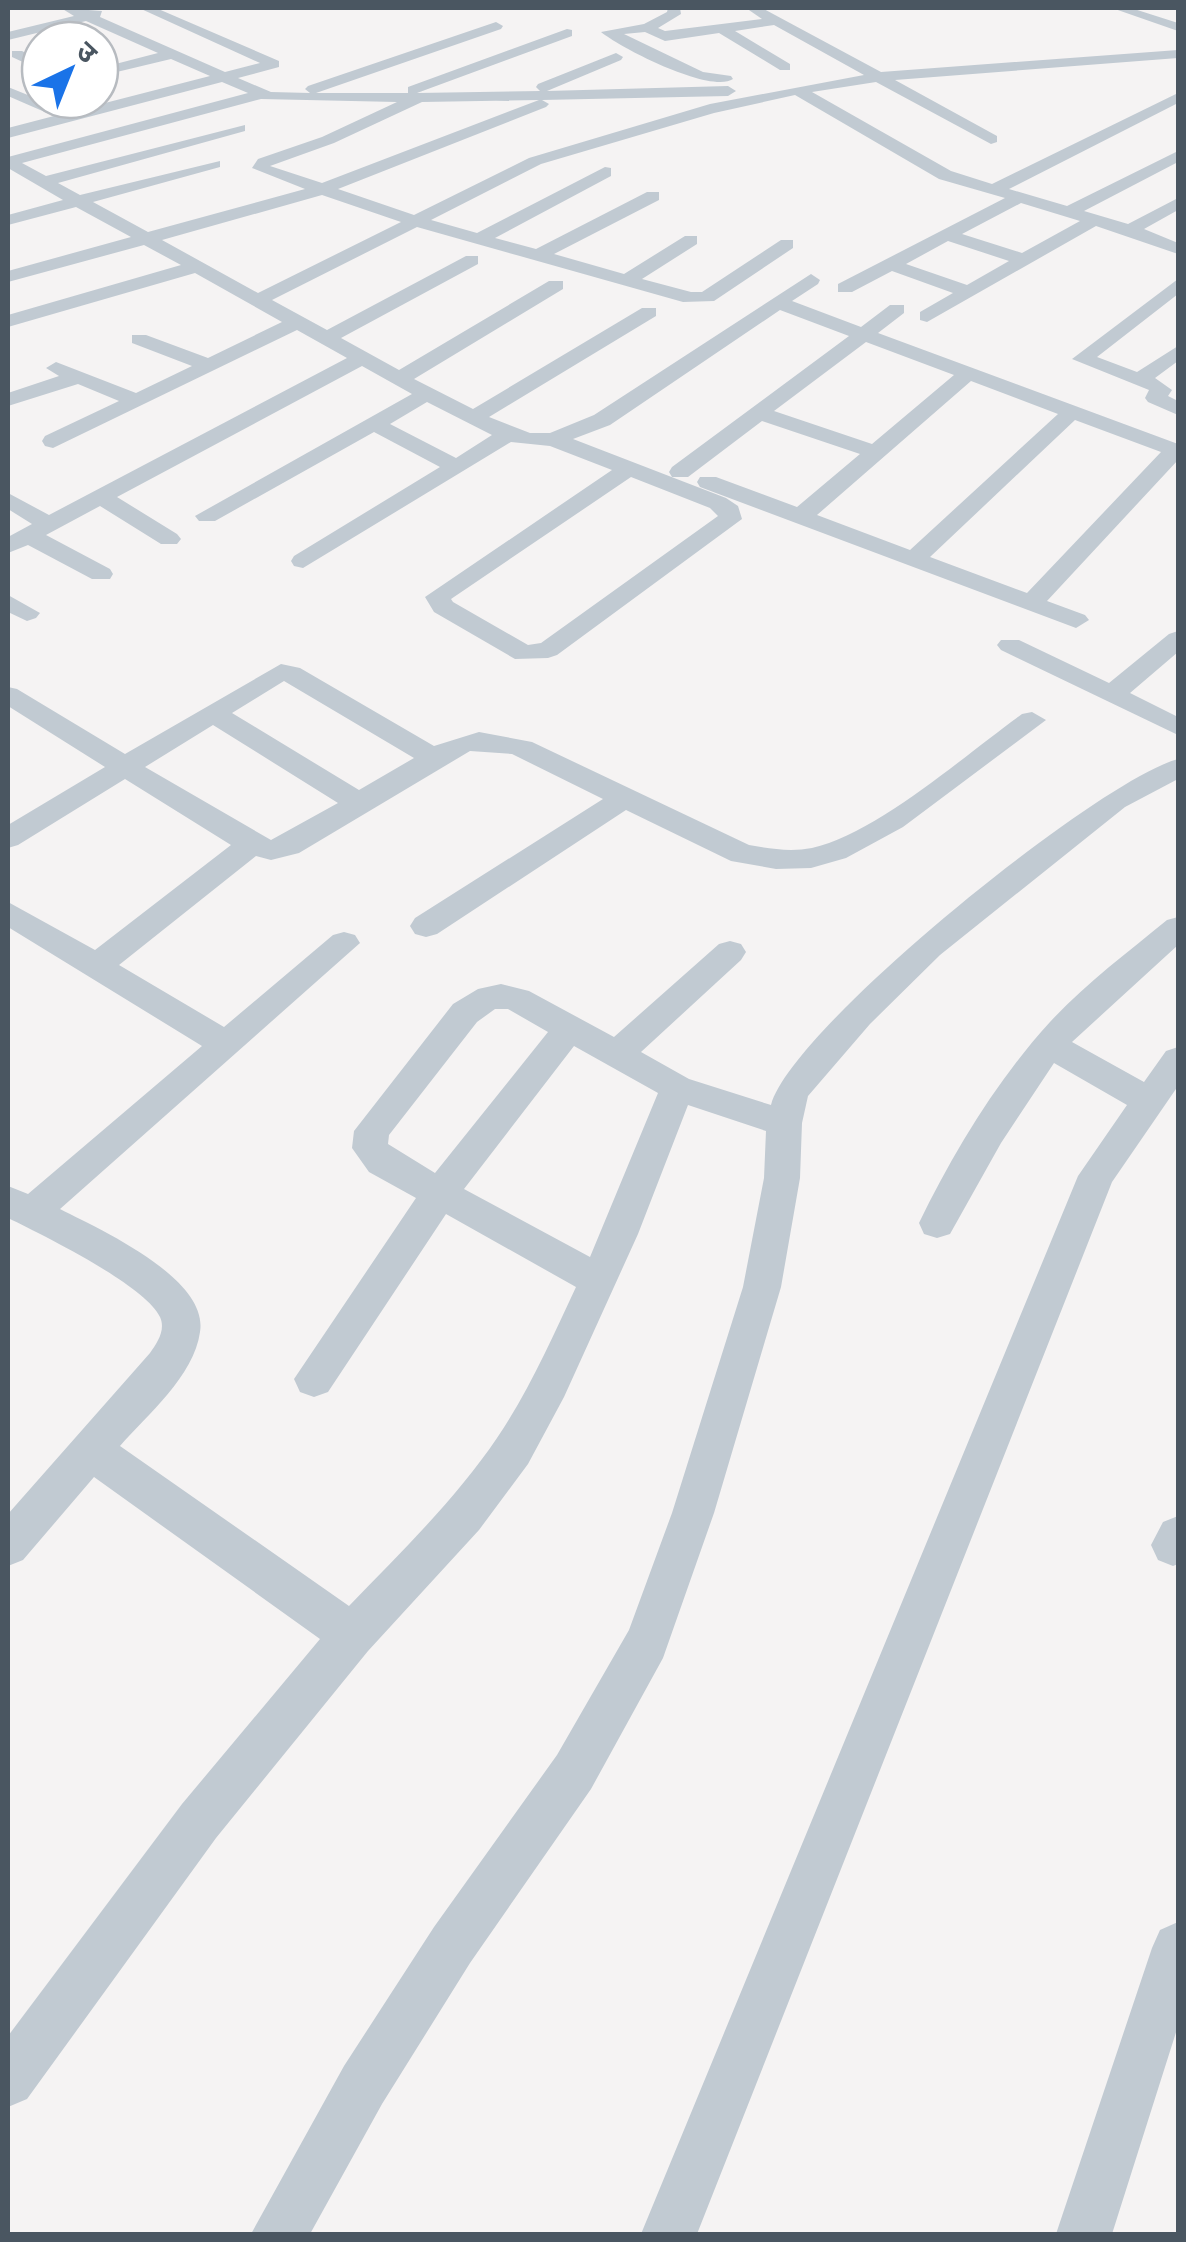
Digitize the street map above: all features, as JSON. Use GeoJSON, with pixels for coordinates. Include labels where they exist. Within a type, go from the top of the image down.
{"type":"FeatureCollection","features":[{"type":"Feature","properties":{"kind":"street"},"geometry":{"type":"LineString","coordinates":[[8,20],[66,8],[259,95]]}},
{"type":"Feature","properties":{"kind":"street"},"geometry":{"type":"LineString","coordinates":[[120,104],[274,64],[146,8]]}},
{"type":"Feature","properties":{"kind":"street"},"geometry":{"type":"LineString","coordinates":[[654,32],[674,14],[674,8]]}},
{"type":"Feature","properties":{"kind":"street"},"geometry":{"type":"LineString","coordinates":[[752,8],[991,139]]}},
{"type":"Feature","properties":{"kind":"street"},"geometry":{"type":"LineString","coordinates":[[1119,8],[1178,27]]}},
{"type":"Feature","properties":{"kind":"street"},"geometry":{"type":"LineString","coordinates":[[8,37],[114,10]]}},
{"type":"Feature","properties":{"kind":"street"},"geometry":{"type":"LineString","coordinates":[[1152,18],[1178,12]]}},
{"type":"Feature","properties":{"kind":"street"},"geometry":{"type":"LineString","coordinates":[[719,61],[747,76],[708,78],[608,32],[721,28],[776,21]]}},
{"type":"Feature","properties":{"kind":"street"},"geometry":{"type":"LineString","coordinates":[[298,98],[315,88],[496,26]]}},
{"type":"Feature","properties":{"kind":"street"},"geometry":{"type":"LineString","coordinates":[[721,28],[785,67]]}},
{"type":"Feature","properties":{"kind":"street"},"geometry":{"type":"LineString","coordinates":[[654,32],[691,48]]}},
{"type":"Feature","properties":{"kind":"street"},"geometry":{"type":"LineString","coordinates":[[389,98],[567,33]]}},
{"type":"Feature","properties":{"kind":"street"},"geometry":{"type":"LineString","coordinates":[[122,66],[173,54]]}},
{"type":"Feature","properties":{"kind":"street"},"geometry":{"type":"LineString","coordinates":[[1076,620],[680,472],[565,436],[508,436],[8,162],[259,95],[419,98],[798,90],[880,77],[1178,54]]}},
{"type":"Feature","properties":{"kind":"street"},"geometry":{"type":"LineString","coordinates":[[521,96],[616,57]]}},
{"type":"Feature","properties":{"kind":"street"},"geometry":{"type":"LineString","coordinates":[[798,90],[924,166],[1130,230],[1178,249]]}},
{"type":"Feature","properties":{"kind":"street"},"geometry":{"type":"LineString","coordinates":[[260,299],[553,154],[769,91]]}},
{"type":"Feature","properties":{"kind":"street"},"geometry":{"type":"LineString","coordinates":[[8,277],[323,189],[565,94]]}},
{"type":"Feature","properties":{"kind":"street"},"geometry":{"type":"LineString","coordinates":[[419,98],[328,140],[259,164],[418,222],[690,298],[706,297],[787,244]]}},
{"type":"Feature","properties":{"kind":"street"},"geometry":{"type":"LineString","coordinates":[[993,190],[1173,104]]}},
{"type":"Feature","properties":{"kind":"street"},"geometry":{"type":"LineString","coordinates":[[8,132],[56,120]]}},
{"type":"Feature","properties":{"kind":"street"},"geometry":{"type":"LineString","coordinates":[[43,182],[239,128]]}},
{"type":"Feature","properties":{"kind":"street"},"geometry":{"type":"LineString","coordinates":[[1092,140],[1111,146]]}},
{"type":"Feature","properties":{"kind":"street"},"geometry":{"type":"LineString","coordinates":[[1148,156],[1172,159]]}},
{"type":"Feature","properties":{"kind":"street"},"geometry":{"type":"LineString","coordinates":[[1070,211],[1172,159]]}},
{"type":"Feature","properties":{"kind":"street"},"geometry":{"type":"LineString","coordinates":[[8,220],[214,164]]}},
{"type":"Feature","properties":{"kind":"street"},"geometry":{"type":"LineString","coordinates":[[479,239],[605,172]]}},
{"type":"Feature","properties":{"kind":"street"},"geometry":{"type":"LineString","coordinates":[[538,255],[653,196]]}},
{"type":"Feature","properties":{"kind":"street"},"geometry":{"type":"LineString","coordinates":[[845,288],[1020,197]]}},
{"type":"Feature","properties":{"kind":"street"},"geometry":{"type":"LineString","coordinates":[[1130,230],[1178,203]]}},
{"type":"Feature","properties":{"kind":"street"},"geometry":{"type":"LineString","coordinates":[[926,316],[1095,219]]}},
{"type":"Feature","properties":{"kind":"street"},"geometry":{"type":"LineString","coordinates":[[946,235],[1024,260]]}},
{"type":"Feature","properties":{"kind":"street"},"geometry":{"type":"LineString","coordinates":[[627,280],[691,240]]}},
{"type":"Feature","properties":{"kind":"street"},"geometry":{"type":"LineString","coordinates":[[328,338],[472,260]]}},
{"type":"Feature","properties":{"kind":"street"},"geometry":{"type":"LineString","coordinates":[[890,264],[968,292]]}},
{"type":"Feature","properties":{"kind":"street"},"geometry":{"type":"LineString","coordinates":[[8,321],[199,266]]}},
{"type":"Feature","properties":{"kind":"street"},"geometry":{"type":"LineString","coordinates":[[565,436],[602,420],[811,280]]}},
{"type":"Feature","properties":{"kind":"street"},"geometry":{"type":"LineString","coordinates":[[399,378],[556,285]]}},
{"type":"Feature","properties":{"kind":"street"},"geometry":{"type":"LineString","coordinates":[[1178,285],[1082,359],[1156,386],[1162,390],[1155,398],[1178,409]]}},
{"type":"Feature","properties":{"kind":"street"},"geometry":{"type":"LineString","coordinates":[[776,302],[1177,450],[1031,603]]}},
{"type":"Feature","properties":{"kind":"street"},"geometry":{"type":"LineString","coordinates":[[680,472],[897,309]]}},
{"type":"Feature","properties":{"kind":"street"},"geometry":{"type":"LineString","coordinates":[[472,418],[649,312]]}},
{"type":"Feature","properties":{"kind":"street"},"geometry":{"type":"LineString","coordinates":[[53,441],[298,321]]}},
{"type":"Feature","properties":{"kind":"street"},"geometry":{"type":"LineString","coordinates":[[139,339],[208,365]]}},
{"type":"Feature","properties":{"kind":"street"},"geometry":{"type":"LineString","coordinates":[[1139,380],[1178,352]]}},
{"type":"Feature","properties":{"kind":"street"},"geometry":{"type":"LineString","coordinates":[[29,536],[364,358]]}},
{"type":"Feature","properties":{"kind":"street"},"geometry":{"type":"LineString","coordinates":[[56,368],[136,400]]}},
{"type":"Feature","properties":{"kind":"street"},"geometry":{"type":"LineString","coordinates":[[800,516],[968,373]]}},
{"type":"Feature","properties":{"kind":"street"},"geometry":{"type":"LineString","coordinates":[[8,400],[78,378]]}},
{"type":"Feature","properties":{"kind":"street"},"geometry":{"type":"LineString","coordinates":[[207,516],[427,394]]}},
{"type":"Feature","properties":{"kind":"street"},"geometry":{"type":"LineString","coordinates":[[759,412],[876,452]]}},
{"type":"Feature","properties":{"kind":"street"},"geometry":{"type":"LineString","coordinates":[[914,559],[1072,412]]}},
{"type":"Feature","properties":{"kind":"street"},"geometry":{"type":"LineString","coordinates":[[374,424],[457,467]]}},
{"type":"Feature","properties":{"kind":"street"},"geometry":{"type":"LineString","coordinates":[[303,561],[508,436]]}},
{"type":"Feature","properties":{"kind":"street"},"geometry":{"type":"LineString","coordinates":[[565,436],[629,468],[718,503],[730,511],[730,519],[540,654],[524,652],[436,601],[446,590],[629,468]]}},
{"type":"Feature","properties":{"kind":"street"},"geometry":{"type":"LineString","coordinates":[[104,499],[169,540]]}},
{"type":"Feature","properties":{"kind":"street"},"geometry":{"type":"LineString","coordinates":[[8,500],[29,536],[101,574]]}},
{"type":"Feature","properties":{"kind":"street"},"geometry":{"type":"LineString","coordinates":[[1112,694],[1178,639]]}},
{"type":"Feature","properties":{"kind":"street"},"geometry":{"type":"LineString","coordinates":[[1010,645],[1178,727]]}},
{"type":"Feature","properties":{"kind":"street"},"geometry":{"type":"LineString","coordinates":[[8,838],[281,672],[291,674],[434,758]]}},
{"type":"Feature","properties":{"kind":"street"},"geometry":{"type":"LineString","coordinates":[[15,708],[126,767],[251,844],[272,850],[290,846],[434,758],[472,740],[493,740],[522,748],[742,854],[772,860],[813,858],[851,846],[1032,720]]}},
{"type":"Feature","properties":{"kind":"street"},"geometry":{"type":"LineString","coordinates":[[212,713],[359,804]]}},
{"type":"Feature","properties":{"kind":"street"},"geometry":{"type":"LineString","coordinates":[[280,2234],[363,2085],[452,1944],[574,1772],[648,1642],[693,1513],[762,1287],[782,1178],[784,1123],[792,1091],[858,1014],[929,947],[1115,800],[1178,768]]}},
{"type":"Feature","properties":{"kind":"street"},"geometry":{"type":"LineString","coordinates":[[426,926],[626,797]]}},
{"type":"Feature","properties":{"kind":"street"},"geometry":{"type":"LineString","coordinates":[[95,967],[251,844]]}},
{"type":"Feature","properties":{"kind":"street"},"geometry":{"type":"LineString","coordinates":[[8,913],[224,1042]]}},
{"type":"Feature","properties":{"kind":"street"},"geometry":{"type":"LineString","coordinates":[[936,1223],[978,1150],[1050,1045],[1086,1006],[1178,928]]}},
{"type":"Feature","properties":{"kind":"street"},"geometry":{"type":"LineString","coordinates":[[8,1546],[164,1366],[182,1339],[179,1312],[159,1285],[20,1206],[344,943]]}},
{"type":"Feature","properties":{"kind":"street"},"geometry":{"type":"LineString","coordinates":[[617,1054],[730,952]]}},
{"type":"Feature","properties":{"kind":"street"},"geometry":{"type":"LineString","coordinates":[[598,1280],[382,1162],[370,1148],[372,1131],[465,1013],[484,998],[499,994],[517,999],[678,1088],[784,1123]]}},
{"type":"Feature","properties":{"kind":"street"},"geometry":{"type":"LineString","coordinates":[[314,1379],[440,1193],[570,1028]]}},
{"type":"Feature","properties":{"kind":"street"},"geometry":{"type":"LineString","coordinates":[[1050,1045],[1148,1101]]}},
{"type":"Feature","properties":{"kind":"street"},"geometry":{"type":"LineString","coordinates":[[669,2234],[1096,1176],[1178,1060]]}},
{"type":"Feature","properties":{"kind":"street"},"geometry":{"type":"LineString","coordinates":[[8,2080],[199,1821],[352,1635],[464,1516],[512,1450],[550,1384],[598,1280],[678,1088]]}},
{"type":"Feature","properties":{"kind":"street"},"geometry":{"type":"LineString","coordinates":[[92,1450],[352,1635]]}},
{"type":"Feature","properties":{"kind":"street"},"geometry":{"type":"LineString","coordinates":[[1084,2234],[1178,1948]]}}]}
